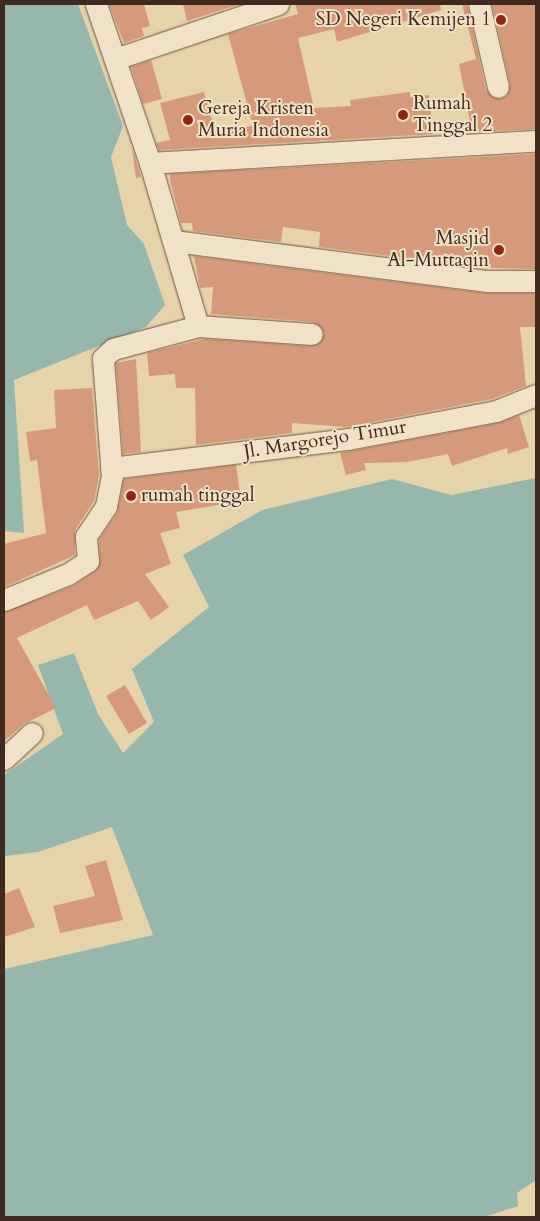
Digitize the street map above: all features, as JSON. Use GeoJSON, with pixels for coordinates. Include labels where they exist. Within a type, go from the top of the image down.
{"type":"FeatureCollection","features":[{"type":"Feature","properties":{"kind":"street"},"geometry":{"type":"LineString","coordinates":[[96,4],[150,164],[198,326]]}},
{"type":"Feature","properties":{"kind":"street"},"geometry":{"type":"LineString","coordinates":[[115,59],[278,4]]}},
{"type":"Feature","properties":{"kind":"street"},"geometry":{"type":"LineString","coordinates":[[479,4],[498,87]]}},
{"type":"Feature","properties":{"kind":"street"},"geometry":{"type":"LineString","coordinates":[[150,164],[536,141]]}},
{"type":"Feature","properties":{"kind":"street"},"geometry":{"type":"LineString","coordinates":[[174,240],[487,281],[536,281]]}},
{"type":"Feature","properties":{"kind":"street"},"geometry":{"type":"LineString","coordinates":[[4,600],[87,564],[86,536],[110,496],[103,358],[112,350],[198,326],[312,334]]}},
{"type":"Feature","properties":{"kind":"street","name":"Jl. Margorejo Timur"},"geometry":{"type":"LineString","coordinates":[[110,468],[218,457],[348,439],[496,411],[536,395]]}},
{"type":"Feature","properties":{"kind":"street"},"geometry":{"type":"LineString","coordinates":[[4,759],[32,733]]}},
{"type":"Feature","properties":{"kind":"water"},"geometry":{"type":"Polygon","coordinates":[[[4,4],[78,4],[123,126],[111,157],[127,225],[144,244],[165,305],[146,327],[14,380],[24,533],[4,531],[4,4]]]}},
{"type":"Feature","properties":{"kind":"water"},"geometry":{"type":"Polygon","coordinates":[[[536,478],[536,1180],[517,1193],[518,1206],[484,1217],[4,1217],[4,969],[153,935],[112,827],[38,852],[4,856],[4,775],[63,734],[38,665],[74,653],[98,714],[123,753],[154,722],[132,669],[209,607],[183,555],[262,510],[392,479],[451,495],[536,478]]]}},
{"type":"Feature","properties":{"kind":"building"},"geometry":{"type":"Polygon","coordinates":[[[109,4],[144,4],[150,26],[142,28],[144,36],[124,43],[109,4]]]}},
{"type":"Feature","properties":{"kind":"building"},"geometry":{"type":"Polygon","coordinates":[[[183,4],[240,4],[187,21],[183,4]]]}},
{"type":"Feature","properties":{"kind":"building"},"geometry":{"type":"Polygon","coordinates":[[[295,4],[440,4],[441,10],[337,42],[334,29],[298,38],[314,108],[351,106],[350,100],[410,92],[410,97],[429,95],[433,134],[159,150],[156,143],[170,140],[160,103],[204,92],[215,131],[253,126],[228,34],[298,14],[295,4]]]}},
{"type":"Feature","properties":{"kind":"building"},"geometry":{"type":"Polygon","coordinates":[[[462,4],[467,4],[486,90],[500,99],[507,96],[510,84],[492,4],[536,4],[536,129],[472,132],[459,64],[476,59],[462,4]]]}},
{"type":"Feature","properties":{"kind":"building"},"geometry":{"type":"Polygon","coordinates":[[[151,60],[162,99],[143,104],[131,67],[151,60]]]}},
{"type":"Feature","properties":{"kind":"building"},"geometry":{"type":"Polygon","coordinates":[[[132,148],[138,167],[141,177],[136,178],[132,148]]]}},
{"type":"Feature","properties":{"kind":"building"},"geometry":{"type":"Polygon","coordinates":[[[536,154],[536,269],[488,268],[319,247],[320,232],[283,227],[281,242],[193,231],[192,223],[181,223],[170,180],[170,174],[536,154]]]}},
{"type":"Feature","properties":{"kind":"building"},"geometry":{"type":"Polygon","coordinates":[[[194,256],[485,293],[536,293],[536,327],[520,327],[526,386],[492,399],[346,427],[292,423],[292,433],[196,445],[195,388],[176,388],[175,374],[149,376],[147,353],[204,339],[312,346],[324,334],[313,322],[211,314],[213,287],[200,288],[194,256]]]}},
{"type":"Feature","properties":{"kind":"building"},"geometry":{"type":"Polygon","coordinates":[[[136,359],[141,452],[123,454],[116,363],[136,359]]]}},
{"type":"Feature","properties":{"kind":"building"},"geometry":{"type":"Polygon","coordinates":[[[92,388],[99,475],[94,501],[75,530],[75,555],[4,587],[4,544],[46,533],[37,460],[30,461],[26,432],[56,428],[54,390],[92,388]]]}},
{"type":"Feature","properties":{"kind":"building"},"geometry":{"type":"Polygon","coordinates":[[[519,415],[529,447],[508,454],[507,448],[452,466],[448,454],[407,462],[364,463],[366,470],[346,475],[340,453],[498,423],[519,415]]]}},
{"type":"Feature","properties":{"kind":"building"},"geometry":{"type":"Polygon","coordinates":[[[236,465],[241,501],[176,512],[180,528],[160,533],[171,564],[145,574],[169,607],[151,620],[138,601],[94,620],[87,605],[17,638],[56,708],[24,724],[4,741],[4,612],[73,586],[95,571],[100,560],[99,539],[117,513],[124,479],[236,465]]]}},
{"type":"Feature","properties":{"kind":"building"},"geometry":{"type":"Polygon","coordinates":[[[125,685],[147,723],[129,734],[106,696],[125,685]]]}},
{"type":"Feature","properties":{"kind":"building"},"geometry":{"type":"Polygon","coordinates":[[[106,860],[123,920],[60,933],[53,906],[95,896],[85,866],[106,860]]]}},
{"type":"Feature","properties":{"kind":"building"},"geometry":{"type":"Polygon","coordinates":[[[19,888],[35,927],[4,937],[4,894],[19,888]]]}},
{"type":"Feature","properties":{"kind":"place","name":"SD Negeri Kemijen 1"},"geometry":{"type":"Point","coordinates":[501,20]}},
{"type":"Feature","properties":{"kind":"place","name":"Rumah Tinggal 2"},"geometry":{"type":"Point","coordinates":[403,115]}},
{"type":"Feature","properties":{"kind":"place","name":"Gereja Kristen Muria Indonesia"},"geometry":{"type":"Point","coordinates":[188,120]}},
{"type":"Feature","properties":{"kind":"place","name":"Masjid Al-Muttaqin"},"geometry":{"type":"Point","coordinates":[499,250]}},
{"type":"Feature","properties":{"kind":"place","name":"rumah tinggal"},"geometry":{"type":"Point","coordinates":[131,496]}}]}
